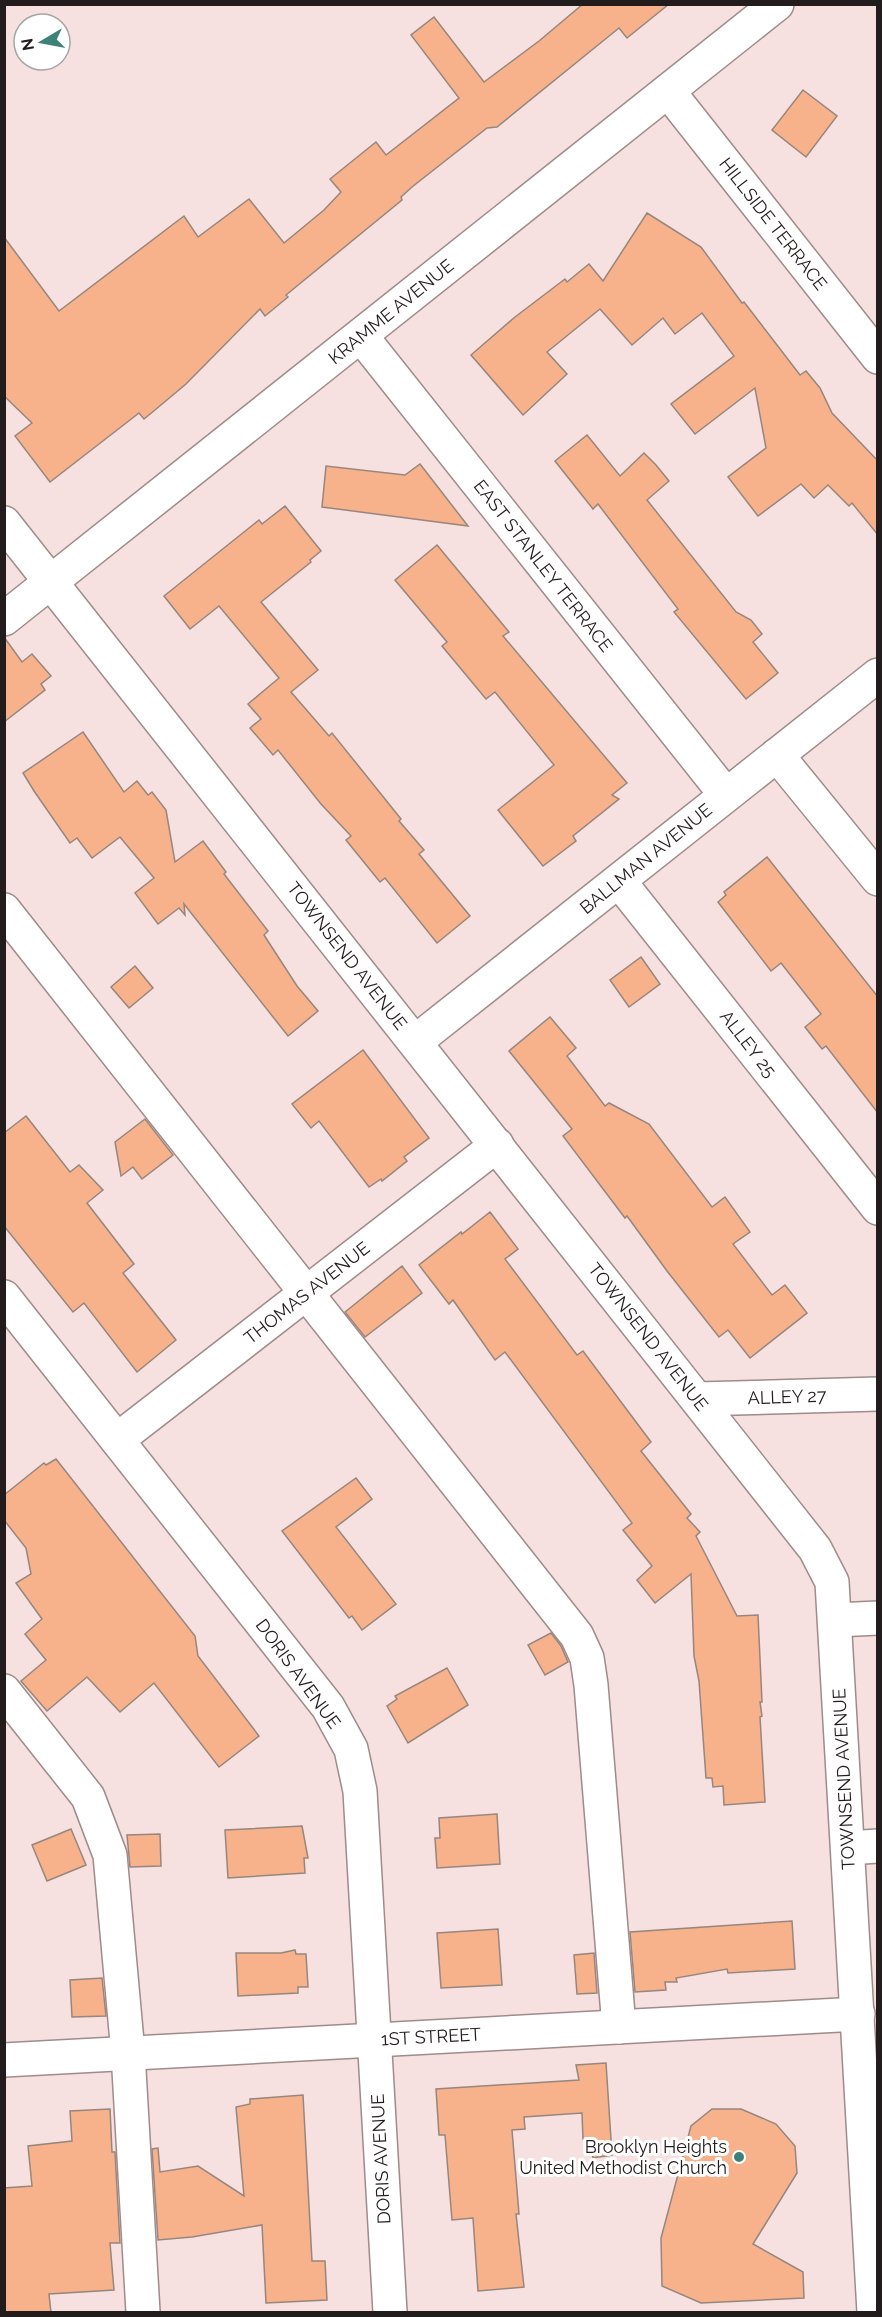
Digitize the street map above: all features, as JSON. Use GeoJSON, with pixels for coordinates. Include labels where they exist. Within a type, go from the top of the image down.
{"type":"FeatureCollection","features":[{"type":"Feature","properties":{"kind":"street","name":"KRAMME AVENUE"},"geometry":{"type":"LineString","coordinates":[[4,619],[777,4]]}},
{"type":"Feature","properties":{"kind":"street","name":"HILLSIDE TERRACE"},"geometry":{"type":"LineString","coordinates":[[668,91],[878,357]]}},
{"type":"Feature","properties":{"kind":"street","name":"EAST STANLEY TERRACE"},"geometry":{"type":"LineString","coordinates":[[361,336],[726,795]]}},
{"type":"Feature","properties":{"kind":"street","name":"TOWNSEND AVENUE"},"geometry":{"type":"LineString","coordinates":[[4,523],[698,1399],[815,1549],[832,1582],[863,1847],[858,2014],[869,2061],[875,2306]]}},
{"type":"Feature","properties":{"kind":"street","name":"BALLMAN AVENUE"},"geometry":{"type":"LineString","coordinates":[[415,1042],[878,675]]}},
{"type":"Feature","properties":{"kind":"street"},"geometry":{"type":"LineString","coordinates":[[777,755],[878,879]]}},
{"type":"Feature","properties":{"kind":"street","name":"ALLEY 25"},"geometry":{"type":"LineString","coordinates":[[619,881],[878,1208]]}},
{"type":"Feature","properties":{"kind":"street"},"geometry":{"type":"LineString","coordinates":[[4,910],[577,1635],[587,1658],[591,1685],[619,2027]]}},
{"type":"Feature","properties":{"kind":"street","name":"THOMAS AVENUE"},"geometry":{"type":"LineString","coordinates":[[117,1440],[497,1145]]}},
{"type":"Feature","properties":{"kind":"street","name":"DORIS AVENUE"},"geometry":{"type":"LineString","coordinates":[[4,1297],[328,1707],[351,1749],[360,1791],[390,2313]]}},
{"type":"Feature","properties":{"kind":"street","name":"ALLEY 27"},"geometry":{"type":"LineString","coordinates":[[698,1399],[878,1394]]}},
{"type":"Feature","properties":{"kind":"street"},"geometry":{"type":"LineString","coordinates":[[836,1620],[878,1618]]}},
{"type":"Feature","properties":{"kind":"street"},"geometry":{"type":"LineString","coordinates":[[4,1691],[88,1797],[102,1828],[110,1855],[128,2054],[143,2313]]}},
{"type":"Feature","properties":{"kind":"street","name":"1ST STREET"},"geometry":{"type":"LineString","coordinates":[[4,2060],[858,2014]]}},
{"type":"Feature","properties":{"kind":"building"},"geometry":{"type":"Polygon","coordinates":[[[583,4],[669,4],[627,38],[619,28],[497,127],[487,128],[412,187],[401,197],[402,200],[286,295],[288,297],[265,316],[260,309],[186,384],[144,419],[139,413],[50,482],[15,436],[32,423],[4,396],[4,237],[59,311],[184,216],[198,237],[249,199],[284,243],[324,210],[341,192],[330,179],[376,142],[386,155],[459,98],[411,35],[434,17],[484,82],[539,41],[583,4]]]}},
{"type":"Feature","properties":{"kind":"building"},"geometry":{"type":"Polygon","coordinates":[[[803,90],[837,116],[806,157],[772,130],[803,90]]]}},
{"type":"Feature","properties":{"kind":"building"},"geometry":{"type":"Polygon","coordinates":[[[647,213],[701,247],[742,303],[744,302],[800,375],[806,371],[820,388],[832,413],[878,461],[878,535],[852,503],[849,506],[828,485],[814,498],[801,484],[758,516],[728,477],[766,448],[755,388],[695,434],[671,404],[734,356],[702,313],[675,334],[663,318],[632,345],[600,309],[547,352],[567,374],[523,415],[471,355],[515,317],[565,279],[567,282],[589,264],[603,281],[647,213]]]}},
{"type":"Feature","properties":{"kind":"building"},"geometry":{"type":"Polygon","coordinates":[[[587,435],[620,476],[644,453],[656,465],[669,481],[647,500],[736,612],[751,620],[762,634],[753,642],[778,673],[746,699],[674,612],[678,609],[598,504],[593,509],[555,461],[587,435]]]}},
{"type":"Feature","properties":{"kind":"building"},"geometry":{"type":"Polygon","coordinates":[[[420,464],[468,526],[322,507],[326,466],[405,475],[420,464]]]}},
{"type":"Feature","properties":{"kind":"building"},"geometry":{"type":"Polygon","coordinates":[[[285,506],[321,551],[310,560],[311,562],[261,602],[318,670],[291,692],[329,736],[332,733],[401,819],[399,821],[424,850],[419,854],[470,916],[437,943],[385,878],[380,882],[346,840],[351,836],[321,804],[278,750],[273,755],[250,728],[261,719],[248,704],[279,678],[219,606],[190,629],[164,596],[259,520],[262,524],[285,506]]]}},
{"type":"Feature","properties":{"kind":"building"},"geometry":{"type":"Polygon","coordinates":[[[437,545],[509,632],[503,636],[627,783],[612,795],[619,799],[573,836],[576,841],[543,866],[498,810],[554,765],[495,692],[486,699],[442,646],[447,642],[395,580],[437,545]]]}},
{"type":"Feature","properties":{"kind":"building"},"geometry":{"type":"Polygon","coordinates":[[[4,637],[22,662],[32,654],[51,676],[41,684],[45,690],[4,722],[4,637]]]}},
{"type":"Feature","properties":{"kind":"building"},"geometry":{"type":"Polygon","coordinates":[[[83,732],[124,792],[137,781],[148,795],[152,792],[166,810],[175,862],[203,841],[226,872],[224,874],[268,931],[264,935],[297,986],[318,1011],[288,1036],[184,904],[185,915],[179,908],[158,924],[135,893],[154,878],[120,837],[92,858],[77,838],[70,843],[34,791],[23,773],[83,732]]]}},
{"type":"Feature","properties":{"kind":"building"},"geometry":{"type":"Polygon","coordinates":[[[767,857],[878,997],[878,1113],[826,1046],[822,1049],[805,1027],[821,1014],[781,963],[771,971],[718,902],[726,895],[724,892],[767,857]]]}},
{"type":"Feature","properties":{"kind":"building"},"geometry":{"type":"Polygon","coordinates":[[[641,957],[660,984],[629,1007],[610,980],[641,957]]]}},
{"type":"Feature","properties":{"kind":"building"},"geometry":{"type":"Polygon","coordinates":[[[135,966],[153,988],[129,1008],[111,987],[135,966]]]}},
{"type":"Feature","properties":{"kind":"building"},"geometry":{"type":"Polygon","coordinates":[[[550,1017],[576,1048],[567,1056],[605,1106],[609,1103],[649,1124],[712,1207],[725,1197],[750,1232],[733,1244],[772,1295],[785,1285],[807,1313],[750,1358],[728,1330],[719,1337],[627,1216],[625,1218],[563,1136],[572,1129],[509,1051],[550,1017]]]}},
{"type":"Feature","properties":{"kind":"building"},"geometry":{"type":"Polygon","coordinates":[[[363,1050],[429,1138],[404,1157],[407,1161],[382,1181],[381,1179],[369,1187],[319,1121],[311,1128],[292,1104],[363,1050]]]}},
{"type":"Feature","properties":{"kind":"building"},"geometry":{"type":"Polygon","coordinates":[[[26,1116],[70,1172],[79,1165],[103,1190],[87,1203],[134,1264],[123,1273],[176,1340],[137,1372],[84,1303],[73,1312],[4,1226],[4,1133],[26,1116]]]}},
{"type":"Feature","properties":{"kind":"building"},"geometry":{"type":"Polygon","coordinates":[[[145,1119],[173,1155],[142,1179],[133,1167],[121,1176],[115,1142],[145,1119]]]}},
{"type":"Feature","properties":{"kind":"building"},"geometry":{"type":"Polygon","coordinates":[[[490,1212],[518,1249],[505,1259],[577,1355],[583,1351],[651,1442],[641,1451],[691,1514],[687,1518],[700,1532],[696,1536],[737,1616],[758,1615],[762,1702],[760,1702],[762,1716],[760,1717],[765,1802],[724,1805],[723,1786],[713,1787],[712,1778],[706,1778],[699,1681],[694,1656],[691,1574],[655,1603],[637,1580],[652,1566],[623,1530],[632,1523],[505,1352],[495,1360],[453,1300],[449,1304],[419,1265],[490,1212]]]}},
{"type":"Feature","properties":{"kind":"building"},"geometry":{"type":"Polygon","coordinates":[[[402,1266],[422,1293],[365,1337],[345,1312],[402,1266]]]}},
{"type":"Feature","properties":{"kind":"building"},"geometry":{"type":"Polygon","coordinates":[[[56,1459],[195,1636],[198,1656],[259,1736],[219,1767],[154,1683],[120,1712],[87,1677],[47,1711],[21,1681],[46,1660],[25,1634],[42,1619],[16,1583],[31,1574],[26,1548],[4,1520],[4,1495],[44,1463],[46,1465],[56,1459]]]}},
{"type":"Feature","properties":{"kind":"building"},"geometry":{"type":"Polygon","coordinates":[[[356,1478],[372,1499],[336,1527],[396,1604],[362,1630],[352,1616],[349,1618],[282,1531],[356,1478]]]}},
{"type":"Feature","properties":{"kind":"building"},"geometry":{"type":"Polygon","coordinates":[[[551,1633],[561,1646],[568,1662],[545,1675],[528,1645],[551,1633]]]}},
{"type":"Feature","properties":{"kind":"building"},"geometry":{"type":"Polygon","coordinates":[[[447,1668],[468,1705],[408,1743],[387,1706],[397,1699],[395,1696],[447,1668]]]}},
{"type":"Feature","properties":{"kind":"building"},"geometry":{"type":"Polygon","coordinates":[[[497,1814],[500,1864],[437,1868],[435,1838],[440,1838],[439,1818],[497,1814]]]}},
{"type":"Feature","properties":{"kind":"building"},"geometry":{"type":"Polygon","coordinates":[[[302,1826],[308,1858],[304,1858],[305,1873],[228,1878],[225,1830],[302,1826]]]}},
{"type":"Feature","properties":{"kind":"building"},"geometry":{"type":"Polygon","coordinates":[[[71,1829],[86,1865],[47,1881],[32,1845],[71,1829]]]}},
{"type":"Feature","properties":{"kind":"building"},"geometry":{"type":"Polygon","coordinates":[[[160,1834],[161,1866],[130,1867],[127,1835],[160,1834]]]}},
{"type":"Feature","properties":{"kind":"building"},"geometry":{"type":"Polygon","coordinates":[[[792,1921],[795,1969],[728,1973],[727,1969],[676,1978],[677,1982],[665,1982],[666,1990],[635,1992],[630,1932],[792,1921]]]}},
{"type":"Feature","properties":{"kind":"building"},"geometry":{"type":"Polygon","coordinates":[[[498,1929],[502,1985],[441,1988],[437,1933],[498,1929]]]}},
{"type":"Feature","properties":{"kind":"building"},"geometry":{"type":"Polygon","coordinates":[[[295,1950],[296,1954],[306,1954],[308,1987],[298,1987],[298,1993],[238,1996],[236,1953],[281,1953],[295,1950]]]}},
{"type":"Feature","properties":{"kind":"building"},"geometry":{"type":"Polygon","coordinates":[[[594,1953],[597,1993],[577,1994],[574,1955],[594,1953]]]}},
{"type":"Feature","properties":{"kind":"building"},"geometry":{"type":"Polygon","coordinates":[[[102,1978],[106,2016],[72,2017],[70,1980],[102,1978]]]}},
{"type":"Feature","properties":{"kind":"building"},"geometry":{"type":"Polygon","coordinates":[[[606,2063],[612,2155],[593,2158],[589,2139],[583,2139],[582,2113],[524,2117],[525,2129],[512,2130],[519,2214],[516,2214],[524,2287],[478,2291],[473,2218],[452,2220],[445,2135],[439,2135],[436,2089],[579,2080],[576,2065],[606,2063]]]}},
{"type":"Feature","properties":{"kind":"building"},"geometry":{"type":"Polygon","coordinates":[[[303,2095],[312,2261],[325,2261],[327,2300],[266,2303],[262,2225],[192,2237],[158,2240],[152,2149],[158,2148],[160,2172],[198,2166],[244,2196],[236,2107],[250,2104],[250,2099],[303,2095]]]}},
{"type":"Feature","properties":{"kind":"building"},"geometry":{"type":"Polygon","coordinates":[[[110,2109],[120,2243],[110,2243],[114,2290],[49,2294],[51,2313],[4,2313],[4,2188],[32,2186],[28,2146],[72,2141],[70,2111],[110,2109]]]}},
{"type":"Feature","properties":{"kind":"building"},"geometry":{"type":"Polygon","coordinates":[[[712,2109],[741,2109],[776,2124],[795,2146],[797,2173],[753,2244],[803,2272],[804,2298],[701,2303],[662,2286],[661,2238],[691,2126],[712,2109]]]}},
{"type":"Feature","properties":{"kind":"place","name":"Brooklyn Heights United Methodist Church"},"geometry":{"type":"Point","coordinates":[739,2157]}}]}
